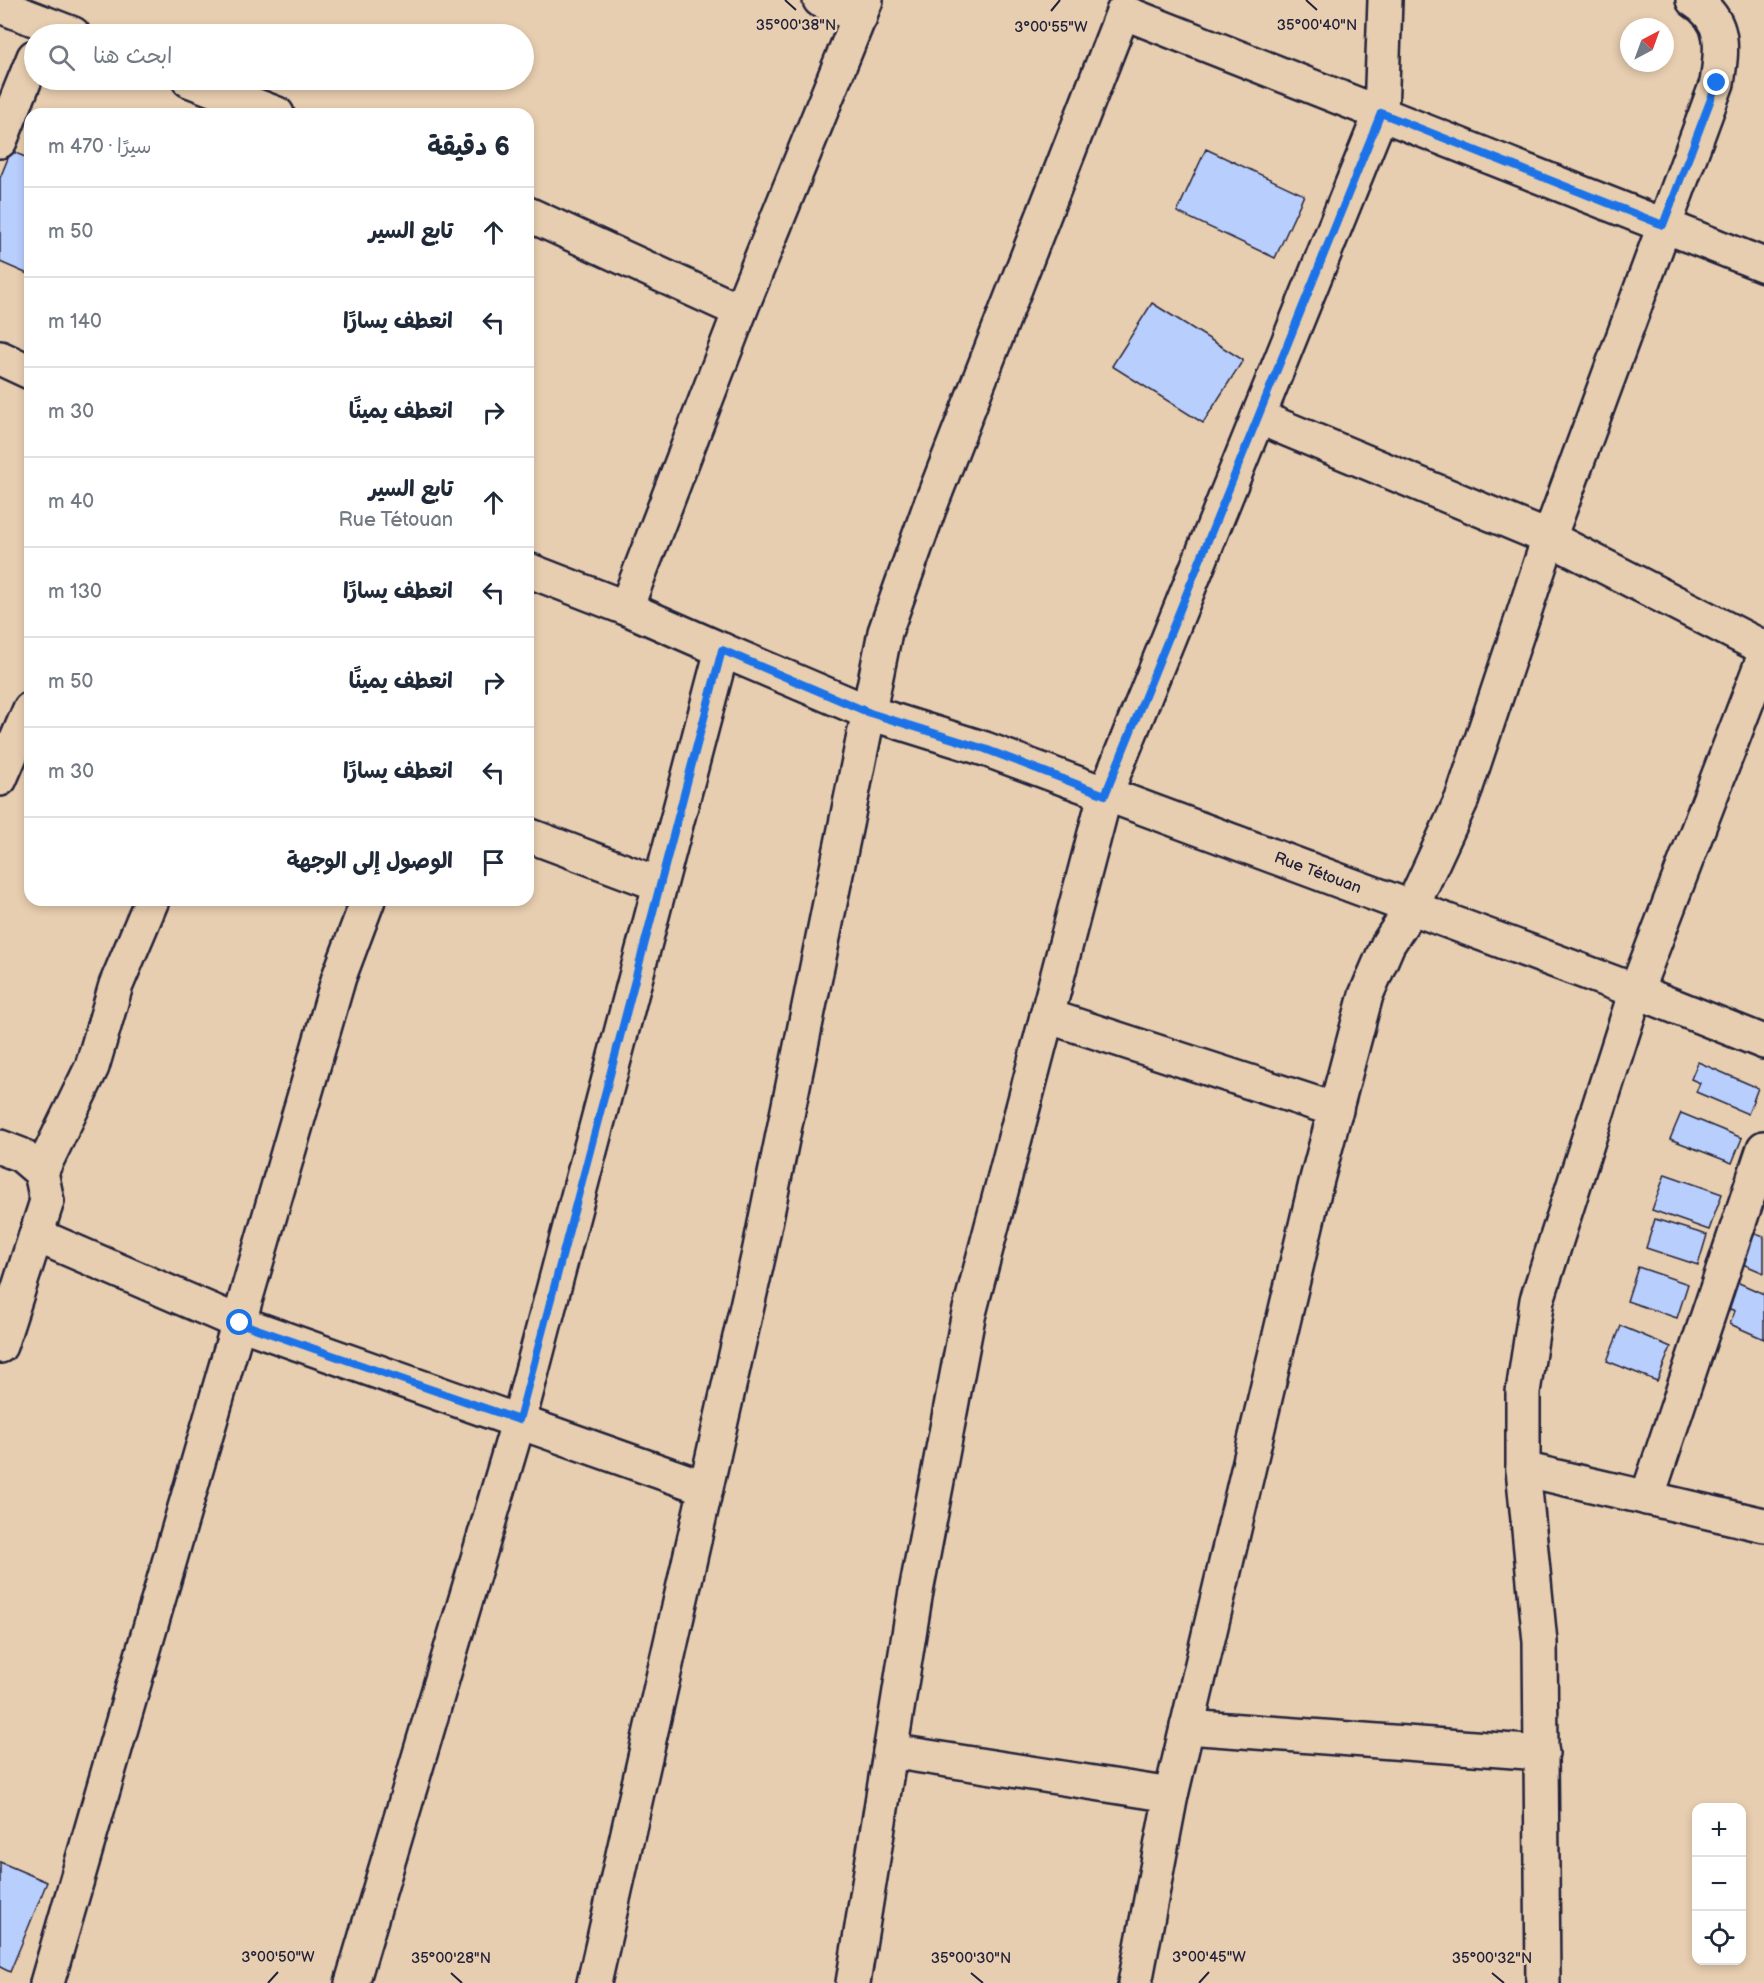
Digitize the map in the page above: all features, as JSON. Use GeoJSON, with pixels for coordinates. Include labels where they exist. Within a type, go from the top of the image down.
{"type":"FeatureCollection","features":[{"type":"Feature","properties":{"kind":"street"},"geometry":{"type":"LineString","coordinates":[[626,608],[740,311],[863,9],[819,0]]}},
{"type":"Feature","properties":{"kind":"street"},"geometry":{"type":"LineString","coordinates":[[854,1983],[915,1597],[968,1317],[1105,795],[1381,113],[1385,0]]}},
{"type":"Feature","properties":{"kind":"street"},"geometry":{"type":"LineString","coordinates":[[1135,1983],[1171,1795],[1336,1110],[1366,995],[1388,944],[1411,909],[1462,799],[1549,538],[1717,83],[1723,47],[1717,25],[1693,0]]}},
{"type":"Feature","properties":{"kind":"street"},"geometry":{"type":"LineString","coordinates":[[594,1983],[759,1253],[885,632],[1117,4],[1381,113],[1764,265]]}},
{"type":"Feature","properties":{"kind":"street"},"geometry":{"type":"LineString","coordinates":[[0,6],[56,23]]}},
{"type":"Feature","properties":{"kind":"street"},"geometry":{"type":"LineString","coordinates":[[0,141],[22,112],[27,90]]}},
{"type":"Feature","properties":{"kind":"street"},"geometry":{"type":"LineString","coordinates":[[215,90],[261,108]]}},
{"type":"Feature","properties":{"kind":"street"},"geometry":{"type":"LineString","coordinates":[[534,217],[740,311]]}},
{"type":"Feature","properties":{"kind":"street"},"geometry":{"type":"LineString","coordinates":[[0,358],[24,369]]}},
{"type":"Feature","properties":{"kind":"street"},"geometry":{"type":"LineString","coordinates":[[1258,417],[1549,538],[1764,648]]}},
{"type":"Feature","properties":{"kind":"street","name":"Rue Tétouan"},"geometry":{"type":"LineString","coordinates":[[534,581],[626,608],[870,713],[985,749],[1636,991],[1764,1042]]}},
{"type":"Feature","properties":{"kind":"street"},"geometry":{"type":"LineString","coordinates":[[352,1983],[519,1420],[722,650]]}},
{"type":"Feature","properties":{"kind":"street"},"geometry":{"type":"LineString","coordinates":[[1543,1983],[1540,1642],[1523,1469],[1523,1392],[1537,1300],[1636,991],[1764,657]]}},
{"type":"Feature","properties":{"kind":"street"},"geometry":{"type":"LineString","coordinates":[[0,779],[24,723]]}},
{"type":"Feature","properties":{"kind":"street"},"geometry":{"type":"LineString","coordinates":[[534,837],[659,884]]}},
{"type":"Feature","properties":{"kind":"street"},"geometry":{"type":"LineString","coordinates":[[0,1346],[47,1201],[41,1172],[92,1067],[116,985],[149,906]]}},
{"type":"Feature","properties":{"kind":"street"},"geometry":{"type":"LineString","coordinates":[[47,1983],[339,976],[366,906]]}},
{"type":"Feature","properties":{"kind":"street"},"geometry":{"type":"LineString","coordinates":[[1047,1016],[1336,1110]]}},
{"type":"Feature","properties":{"kind":"street"},"geometry":{"type":"LineString","coordinates":[[0,1147],[21,1155],[41,1172]]}},
{"type":"Feature","properties":{"kind":"street"},"geometry":{"type":"LineString","coordinates":[[1647,1498],[1764,1148]]}},
{"type":"Feature","properties":{"kind":"street"},"geometry":{"type":"LineString","coordinates":[[36,1235],[240,1323],[706,1488]]}},
{"type":"Feature","properties":{"kind":"street"},"geometry":{"type":"LineString","coordinates":[[1523,1469],[1764,1525]]}},
{"type":"Feature","properties":{"kind":"street"},"geometry":{"type":"LineString","coordinates":[[1187,1727],[1542,1754]]}},
{"type":"Feature","properties":{"kind":"street"},"geometry":{"type":"LineString","coordinates":[[890,1751],[1171,1795]]}},
{"type":"Feature","properties":{"kind":"building"},"geometry":{"type":"Polygon","coordinates":[[[1206,149],[1304,195],[1275,258],[1177,212],[1206,149]]]}},
{"type":"Feature","properties":{"kind":"building"},"geometry":{"type":"Polygon","coordinates":[[[11,151],[24,156],[24,272],[0,262],[0,178],[11,151]]]}},
{"type":"Feature","properties":{"kind":"building"},"geometry":{"type":"Polygon","coordinates":[[[1152,303],[1243,360],[1203,423],[1112,366],[1152,303]]]}},
{"type":"Feature","properties":{"kind":"building"},"geometry":{"type":"Polygon","coordinates":[[[1698,1062],[1758,1088],[1748,1114],[1696,1092],[1700,1083],[1691,1079],[1698,1062]]]}},
{"type":"Feature","properties":{"kind":"building"},"geometry":{"type":"Polygon","coordinates":[[[1681,1113],[1742,1138],[1732,1163],[1670,1139],[1681,1113]]]}},
{"type":"Feature","properties":{"kind":"building"},"geometry":{"type":"Polygon","coordinates":[[[1665,1174],[1722,1194],[1709,1230],[1652,1210],[1665,1174]]]}},
{"type":"Feature","properties":{"kind":"building"},"geometry":{"type":"Polygon","coordinates":[[[1655,1219],[1707,1235],[1698,1265],[1646,1248],[1655,1219]]]}},
{"type":"Feature","properties":{"kind":"building"},"geometry":{"type":"Polygon","coordinates":[[[1750,1232],[1764,1237],[1764,1273],[1738,1262],[1750,1232]]]}},
{"type":"Feature","properties":{"kind":"building"},"geometry":{"type":"Polygon","coordinates":[[[1638,1267],[1688,1284],[1677,1318],[1627,1301],[1638,1267]]]}},
{"type":"Feature","properties":{"kind":"building"},"geometry":{"type":"Polygon","coordinates":[[[1730,1279],[1764,1294],[1764,1339],[1730,1324],[1735,1311],[1718,1304],[1730,1279]]]}},
{"type":"Feature","properties":{"kind":"building"},"geometry":{"type":"Polygon","coordinates":[[[1621,1326],[1671,1347],[1657,1381],[1607,1361],[1621,1326]]]}},
{"type":"Feature","properties":{"kind":"building"},"geometry":{"type":"Polygon","coordinates":[[[0,1862],[47,1882],[10,1972],[0,1967],[0,1862]]]}},
{"type":"Feature","properties":{"kind":"route"},"geometry":{"type":"LineString","coordinates":[[240,1323],[519,1420],[722,650],[870,713],[985,749],[1105,795],[1381,113],[1663,225],[1717,83]]}}]}
